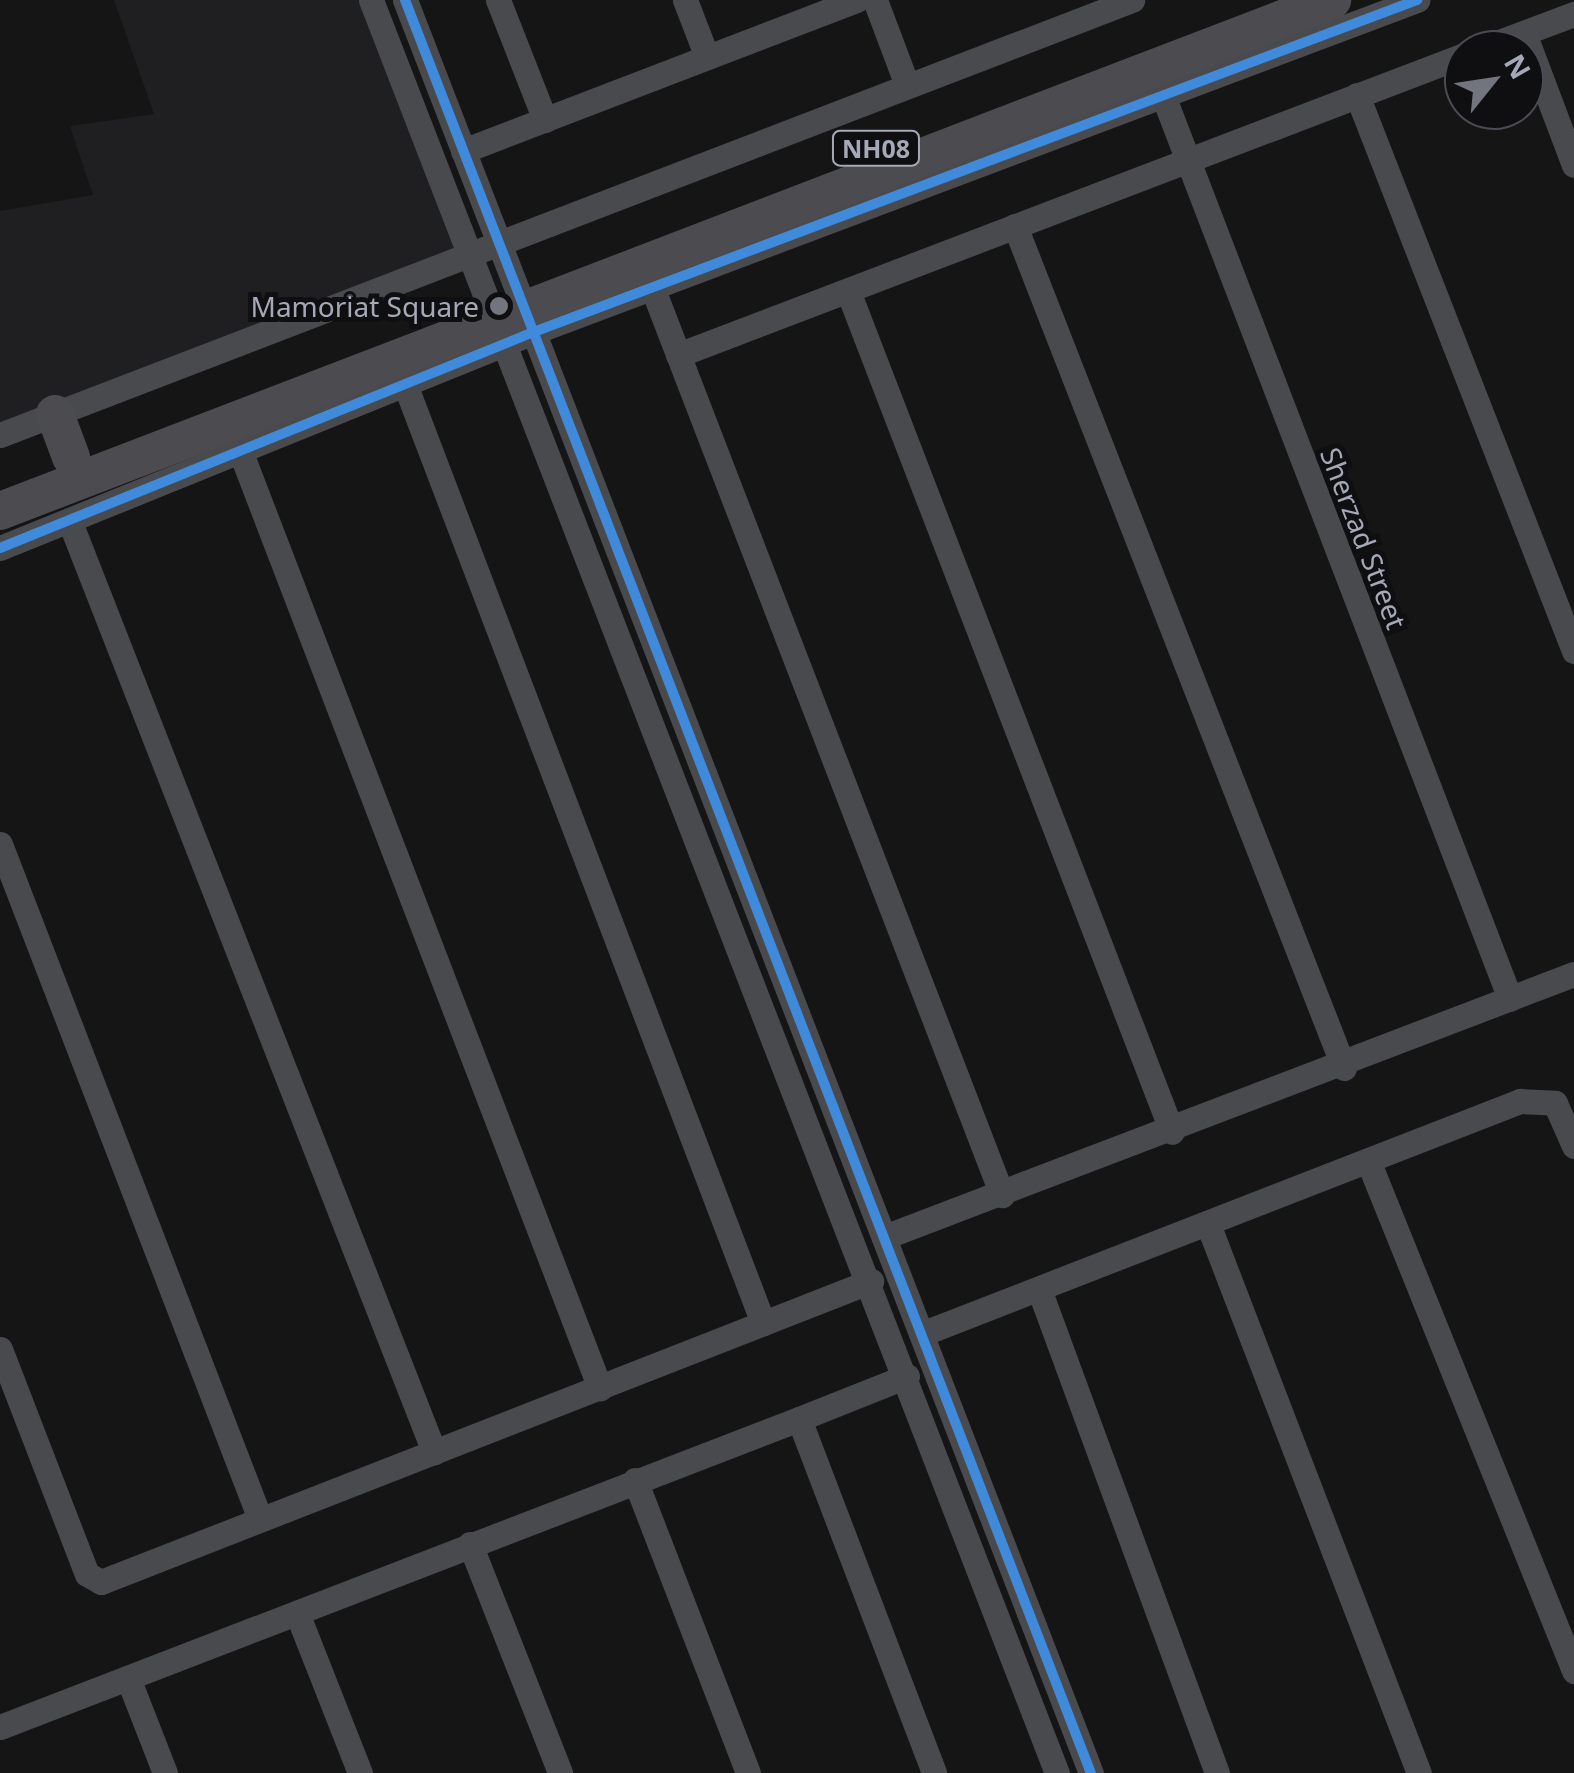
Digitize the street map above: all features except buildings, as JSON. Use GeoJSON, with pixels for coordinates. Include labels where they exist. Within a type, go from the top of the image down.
{"type":"FeatureCollection","features":[{"type":"Feature","properties":{"kind":"highway","name":"NH08"},"geometry":{"type":"LineString","coordinates":[[0,484],[71,456],[509,316],[1267,0]]}},
{"type":"Feature","properties":{"kind":"highway","name":"NH08"},"geometry":{"type":"LineString","coordinates":[[0,512],[1332,0]]}},
{"type":"Feature","properties":{"kind":"highway"},"geometry":{"type":"LineString","coordinates":[[56,414],[71,456]]}},
{"type":"Feature","properties":{"kind":"street"},"geometry":{"type":"LineString","coordinates":[[370,0],[471,254],[509,316],[888,1236],[1091,1773]]}},
{"type":"Feature","properties":{"kind":"street"},"geometry":{"type":"LineString","coordinates":[[405,0],[499,243],[509,316],[1057,1773]]}},
{"type":"Feature","properties":{"kind":"street"},"geometry":{"type":"LineString","coordinates":[[498,0],[545,120]]}},
{"type":"Feature","properties":{"kind":"street"},"geometry":{"type":"LineString","coordinates":[[685,0],[707,57]]}},
{"type":"Feature","properties":{"kind":"street"},"geometry":{"type":"LineString","coordinates":[[464,151],[857,0]]}},
{"type":"Feature","properties":{"kind":"street"},"geometry":{"type":"LineString","coordinates":[[875,0],[907,85]]}},
{"type":"Feature","properties":{"kind":"street"},"geometry":{"type":"LineString","coordinates":[[0,435],[907,85],[1072,11],[1132,0]]}},
{"type":"Feature","properties":{"kind":"street"},"geometry":{"type":"LineString","coordinates":[[0,548],[406,387],[509,316],[654,292],[1417,0]]}},
{"type":"Feature","properties":{"kind":"street"},"geometry":{"type":"LineString","coordinates":[[1532,30],[1574,14]]}},
{"type":"Feature","properties":{"kind":"street"},"geometry":{"type":"LineString","coordinates":[[678,355],[1014,226],[1190,164],[1444,62]]}},
{"type":"Feature","properties":{"kind":"street"},"geometry":{"type":"LineString","coordinates":[[1544,86],[1574,165]]}},
{"type":"Feature","properties":{"kind":"street"},"geometry":{"type":"LineString","coordinates":[[1357,95],[1564,594],[1574,650]]}},
{"type":"Feature","properties":{"kind":"street","name":"Sherzad Street"},"geometry":{"type":"LineString","coordinates":[[1164,98],[1510,999]]}},
{"type":"Feature","properties":{"kind":"street"},"geometry":{"type":"LineString","coordinates":[[1014,226],[1344,1068]]}},
{"type":"Feature","properties":{"kind":"street"},"geometry":{"type":"LineString","coordinates":[[654,292],[1002,1195]]}},
{"type":"Feature","properties":{"kind":"street"},"geometry":{"type":"LineString","coordinates":[[848,292],[1172,1132]]}},
{"type":"Feature","properties":{"kind":"street"},"geometry":{"type":"LineString","coordinates":[[406,387],[762,1323]]}},
{"type":"Feature","properties":{"kind":"street"},"geometry":{"type":"LineString","coordinates":[[241,453],[600,1388]]}},
{"type":"Feature","properties":{"kind":"street"},"geometry":{"type":"LineString","coordinates":[[70,522],[434,1452]]}},
{"type":"Feature","properties":{"kind":"street"},"geometry":{"type":"LineString","coordinates":[[0,844],[260,1519]]}},
{"type":"Feature","properties":{"kind":"street"},"geometry":{"type":"LineString","coordinates":[[888,1236],[1344,1068],[1574,974]]}},
{"type":"Feature","properties":{"kind":"street"},"geometry":{"type":"LineString","coordinates":[[924,1333],[1520,1102],[1555,1102],[1574,1146]]}},
{"type":"Feature","properties":{"kind":"street"},"geometry":{"type":"LineString","coordinates":[[1369,1163],[1574,1671]]}},
{"type":"Feature","properties":{"kind":"street"},"geometry":{"type":"LineString","coordinates":[[843,1209],[872,1198]]}},
{"type":"Feature","properties":{"kind":"street"},"geometry":{"type":"LineString","coordinates":[[1208,1224],[1419,1773]]}},
{"type":"Feature","properties":{"kind":"street"},"geometry":{"type":"LineString","coordinates":[[0,1350],[92,1582],[871,1281]]}},
{"type":"Feature","properties":{"kind":"street"},"geometry":{"type":"LineString","coordinates":[[1039,1289],[1217,1773]]}},
{"type":"Feature","properties":{"kind":"street"},"geometry":{"type":"LineString","coordinates":[[0,1728],[906,1376]]}},
{"type":"Feature","properties":{"kind":"street"},"geometry":{"type":"LineString","coordinates":[[799,1419],[934,1773]]}},
{"type":"Feature","properties":{"kind":"street"},"geometry":{"type":"LineString","coordinates":[[635,1480],[748,1773]]}},
{"type":"Feature","properties":{"kind":"street"},"geometry":{"type":"LineString","coordinates":[[470,1544],[560,1773]]}},
{"type":"Feature","properties":{"kind":"street"},"geometry":{"type":"LineString","coordinates":[[297,1613],[360,1773]]}},
{"type":"Feature","properties":{"kind":"street"},"geometry":{"type":"LineString","coordinates":[[128,1678],[165,1773]]}},
{"type":"Feature","properties":{"kind":"shaded area"},"geometry":{"type":"Polygon","coordinates":[[[114,0],[371,0],[471,254],[0,435],[0,211],[93,195],[70,126],[154,114],[114,0]]]}},
{"type":"Feature","properties":{"kind":"cycle path"},"geometry":{"type":"LineString","coordinates":[[405,0],[1091,1773]]}},
{"type":"Feature","properties":{"kind":"cycle path"},"geometry":{"type":"LineString","coordinates":[[0,548],[531,333],[1417,0]]}},
{"type":"Feature","properties":{"kind":"place","name":"Mamoriat Square"},"geometry":{"type":"Point","coordinates":[499,306]}}]}
